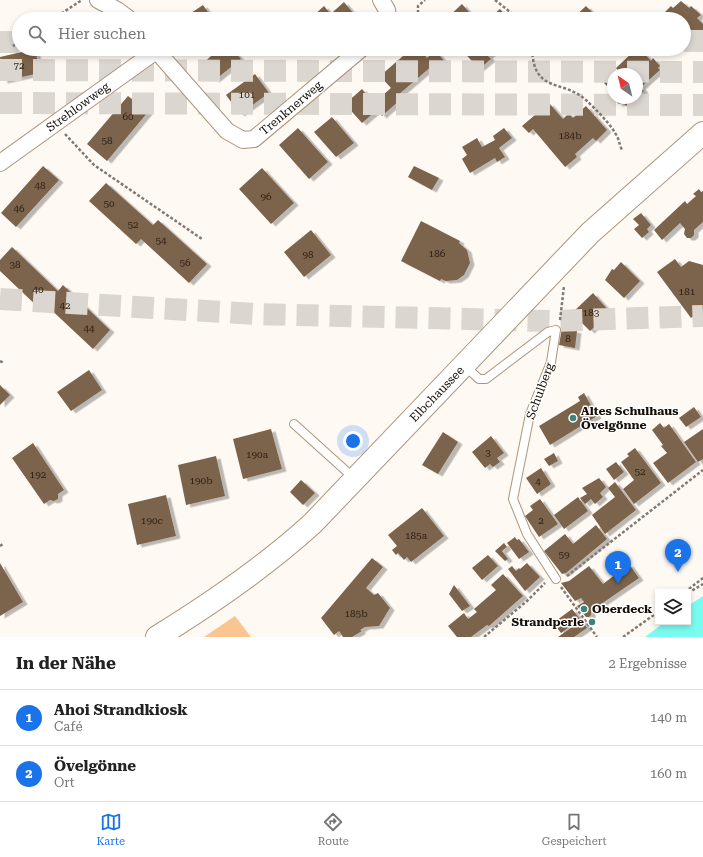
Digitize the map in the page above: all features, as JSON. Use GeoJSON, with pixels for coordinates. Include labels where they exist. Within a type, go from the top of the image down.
{"type":"FeatureCollection","features":[{"type":"Feature","properties":{"kind":"main road","name":"Elbchaussee"},"geometry":{"type":"LineString","coordinates":[[157,637],[221,596],[272,560],[314,523],[590,233],[703,133]]}},
{"type":"Feature","properties":{"kind":"street"},"geometry":{"type":"LineString","coordinates":[[98,0],[120,12]]}},
{"type":"Feature","properties":{"kind":"street"},"geometry":{"type":"LineString","coordinates":[[381,0],[387,12]]}},
{"type":"Feature","properties":{"kind":"street","name":"Strehlowweg"},"geometry":{"type":"LineString","coordinates":[[0,163],[147,56]]}},
{"type":"Feature","properties":{"kind":"street","name":"Trenknerweg"},"geometry":{"type":"LineString","coordinates":[[160,56],[227,132],[243,140],[254,139],[353,56]]}},
{"type":"Feature","properties":{"kind":"lane","name":"Schulberg"},"geometry":{"type":"LineString","coordinates":[[464,365],[479,379],[486,380],[548,332],[556,330],[551,362],[530,414],[513,499],[527,534],[556,579]]}},
{"type":"Feature","properties":{"kind":"lane"},"geometry":{"type":"LineString","coordinates":[[294,424],[356,479]]}},
{"type":"Feature","properties":{"kind":"path"},"geometry":{"type":"LineString","coordinates":[[64,12],[82,0]]}},
{"type":"Feature","properties":{"kind":"path"},"geometry":{"type":"LineString","coordinates":[[418,12],[418,6],[425,0]]}},
{"type":"Feature","properties":{"kind":"path"},"geometry":{"type":"LineString","coordinates":[[495,0],[510,12]]}},
{"type":"Feature","properties":{"kind":"path"},"geometry":{"type":"LineString","coordinates":[[533,56],[535,68],[539,76],[578,94],[586,100],[616,133],[622,150]]}},
{"type":"Feature","properties":{"kind":"path"},"geometry":{"type":"LineString","coordinates":[[56,123],[94,165],[202,239]]}},
{"type":"Feature","properties":{"kind":"path"},"geometry":{"type":"LineString","coordinates":[[561,319],[564,293]]}},
{"type":"Feature","properties":{"kind":"path"},"geometry":{"type":"LineString","coordinates":[[0,361],[4,363]]}},
{"type":"Feature","properties":{"kind":"path"},"geometry":{"type":"LineString","coordinates":[[484,637],[547,582],[567,576],[703,470]]}},
{"type":"Feature","properties":{"kind":"path"},"geometry":{"type":"LineString","coordinates":[[688,589],[703,578]]}},
{"type":"Feature","properties":{"kind":"path"},"geometry":{"type":"LineString","coordinates":[[556,579],[597,637]]}},
{"type":"Feature","properties":{"kind":"path"},"geometry":{"type":"LineString","coordinates":[[691,591],[703,584]]}},
{"type":"Feature","properties":{"kind":"path"},"geometry":{"type":"LineString","coordinates":[[624,637],[655,614]]}},
{"type":"Feature","properties":{"kind":"shaded area"},"geometry":{"type":"Polygon","coordinates":[[[235,616],[251,637],[204,637],[235,616]]]}},
{"type":"Feature","properties":{"kind":"water"},"geometry":{"type":"Polygon","coordinates":[[[703,596],[703,637],[645,637],[661,625],[691,625],[691,604],[703,596]]]}},
{"type":"Feature","properties":{"kind":"building"},"geometry":{"type":"Polygon","coordinates":[[[681,1],[689,8],[691,6],[701,15],[697,18],[703,24],[703,35],[701,37],[703,40],[694,49],[691,45],[691,12],[665,12],[671,6],[673,8],[681,1]]]}},
{"type":"Feature","properties":{"kind":"building"},"geometry":{"type":"Polygon","coordinates":[[[344,2],[352,12],[333,12],[344,2]]]}},
{"type":"Feature","properties":{"kind":"building"},"geometry":{"type":"Polygon","coordinates":[[[462,4],[469,12],[453,12],[462,4]]]}},
{"type":"Feature","properties":{"kind":"building"},"geometry":{"type":"Polygon","coordinates":[[[203,5],[208,12],[192,12],[203,5]]]}},
{"type":"Feature","properties":{"kind":"building"},"geometry":{"type":"Polygon","coordinates":[[[324,6],[329,12],[317,12],[324,6]]]}},
{"type":"Feature","properties":{"kind":"building"},"geometry":{"type":"Polygon","coordinates":[[[586,6],[592,12],[580,12],[586,6]]]}},
{"type":"Feature","properties":{"kind":"building"},"geometry":{"type":"Polygon","coordinates":[[[12,54],[12,56],[36,56],[40,73],[3,81],[0,57],[12,54]]]}},
{"type":"Feature","properties":{"kind":"building"},"geometry":{"type":"Polygon","coordinates":[[[211,56],[238,56],[241,59],[215,80],[202,64],[211,56]]]}},
{"type":"Feature","properties":{"kind":"building"},"geometry":{"type":"Polygon","coordinates":[[[403,56],[425,56],[427,58],[429,56],[440,56],[445,62],[436,70],[433,65],[397,96],[401,99],[382,116],[377,110],[362,123],[345,104],[362,89],[374,103],[391,88],[380,76],[403,56]]]}},
{"type":"Feature","properties":{"kind":"building"},"geometry":{"type":"Polygon","coordinates":[[[467,56],[488,56],[491,59],[479,69],[467,56]]]}},
{"type":"Feature","properties":{"kind":"building"},"geometry":{"type":"Polygon","coordinates":[[[629,56],[646,56],[651,61],[653,58],[660,66],[658,68],[660,70],[643,85],[643,68],[616,68],[629,56]]]}},
{"type":"Feature","properties":{"kind":"building"},"geometry":{"type":"Polygon","coordinates":[[[255,74],[269,93],[240,114],[226,95],[255,74]]]}},
{"type":"Feature","properties":{"kind":"building"},"geometry":{"type":"Polygon","coordinates":[[[128,96],[148,112],[107,161],[87,144],[128,96]]]}},
{"type":"Feature","properties":{"kind":"building"},"geometry":{"type":"Polygon","coordinates":[[[549,103],[563,119],[569,113],[573,118],[586,106],[607,130],[596,141],[593,138],[575,154],[577,157],[565,167],[533,129],[529,133],[522,126],[549,103]]]}},
{"type":"Feature","properties":{"kind":"building"},"geometry":{"type":"Polygon","coordinates":[[[332,117],[354,143],[336,157],[314,132],[332,117]]]}},
{"type":"Feature","properties":{"kind":"building"},"geometry":{"type":"Polygon","coordinates":[[[298,128],[328,162],[309,179],[279,145],[298,128]]]}},
{"type":"Feature","properties":{"kind":"building"},"geometry":{"type":"Polygon","coordinates":[[[504,128],[512,138],[499,148],[505,157],[497,162],[495,158],[470,173],[462,159],[467,155],[462,147],[477,138],[482,147],[495,140],[493,136],[504,128]]]}},
{"type":"Feature","properties":{"kind":"building"},"geometry":{"type":"Polygon","coordinates":[[[43,166],[59,180],[16,227],[1,213],[43,166]]]}},
{"type":"Feature","properties":{"kind":"building"},"geometry":{"type":"Polygon","coordinates":[[[414,166],[439,178],[432,190],[408,177],[414,166]]]}},
{"type":"Feature","properties":{"kind":"building"},"geometry":{"type":"Polygon","coordinates":[[[262,168],[294,203],[271,224],[239,189],[262,168]]]}},
{"type":"Feature","properties":{"kind":"building"},"geometry":{"type":"Polygon","coordinates":[[[106,183],[153,225],[158,220],[207,264],[189,283],[141,239],[136,244],[89,201],[106,183]]]}},
{"type":"Feature","properties":{"kind":"building"},"geometry":{"type":"Polygon","coordinates":[[[699,189],[701,192],[703,191],[703,222],[694,230],[694,235],[691,238],[687,238],[684,234],[685,229],[680,223],[662,240],[654,230],[685,201],[687,204],[696,196],[693,194],[699,189]]]}},
{"type":"Feature","properties":{"kind":"building"},"geometry":{"type":"Polygon","coordinates":[[[641,213],[651,225],[647,229],[649,232],[642,238],[634,229],[639,225],[633,219],[641,213]]]}},
{"type":"Feature","properties":{"kind":"building"},"geometry":{"type":"Polygon","coordinates":[[[421,221],[460,241],[459,243],[467,250],[470,263],[464,275],[457,280],[446,281],[441,279],[440,281],[401,261],[421,221]]]}},
{"type":"Feature","properties":{"kind":"building"},"geometry":{"type":"Polygon","coordinates":[[[311,230],[331,255],[304,277],[284,252],[311,230]]]}},
{"type":"Feature","properties":{"kind":"building"},"geometry":{"type":"Polygon","coordinates":[[[12,247],[58,291],[63,285],[110,330],[93,349],[45,304],[40,309],[0,271],[0,260],[12,247]]]}},
{"type":"Feature","properties":{"kind":"building"},"geometry":{"type":"Polygon","coordinates":[[[675,259],[681,267],[689,261],[703,265],[703,309],[691,318],[657,272],[675,259]]]}},
{"type":"Feature","properties":{"kind":"building"},"geometry":{"type":"Polygon","coordinates":[[[621,262],[640,281],[624,298],[605,280],[612,269],[614,270],[621,262]]]}},
{"type":"Feature","properties":{"kind":"building"},"geometry":{"type":"Polygon","coordinates":[[[593,293],[610,312],[590,331],[572,313],[593,293]]]}},
{"type":"Feature","properties":{"kind":"building"},"geometry":{"type":"Polygon","coordinates":[[[562,328],[577,331],[575,348],[559,345],[562,328]]]}},
{"type":"Feature","properties":{"kind":"building"},"geometry":{"type":"Polygon","coordinates":[[[89,370],[102,390],[71,411],[57,392],[89,370]]]}},
{"type":"Feature","properties":{"kind":"building"},"geometry":{"type":"Polygon","coordinates":[[[0,385],[10,395],[0,405],[0,385]]]}},
{"type":"Feature","properties":{"kind":"building","name":"Altes Schulhaus Övelgönne"},"geometry":{"type":"Polygon","coordinates":[[[584,393],[597,416],[550,445],[539,426],[580,401],[578,397],[584,393]]]}},
{"type":"Feature","properties":{"kind":"building"},"geometry":{"type":"Polygon","coordinates":[[[694,407],[701,417],[686,427],[679,418],[694,407]]]}},
{"type":"Feature","properties":{"kind":"building"},"geometry":{"type":"Polygon","coordinates":[[[660,423],[664,428],[669,424],[696,462],[668,483],[653,463],[667,453],[661,446],[663,445],[652,430],[660,423]]]}},
{"type":"Feature","properties":{"kind":"building"},"geometry":{"type":"Polygon","coordinates":[[[271,429],[282,469],[243,479],[233,439],[271,429]]]}},
{"type":"Feature","properties":{"kind":"building"},"geometry":{"type":"Polygon","coordinates":[[[703,429],[703,459],[698,462],[684,442],[703,429]]]}},
{"type":"Feature","properties":{"kind":"building"},"geometry":{"type":"Polygon","coordinates":[[[443,432],[458,442],[438,474],[422,465],[443,432]]]}},
{"type":"Feature","properties":{"kind":"building"},"geometry":{"type":"Polygon","coordinates":[[[491,436],[504,453],[497,458],[500,462],[493,467],[490,464],[485,468],[472,452],[491,436]]]}},
{"type":"Feature","properties":{"kind":"building"},"geometry":{"type":"Polygon","coordinates":[[[33,443],[64,490],[58,494],[58,499],[54,501],[50,500],[44,504],[12,458],[33,443]]]}},
{"type":"Feature","properties":{"kind":"building"},"geometry":{"type":"Polygon","coordinates":[[[635,448],[661,483],[634,504],[623,489],[634,480],[621,462],[629,456],[627,454],[635,448]]]}},
{"type":"Feature","properties":{"kind":"building"},"geometry":{"type":"Polygon","coordinates":[[[554,453],[558,461],[549,466],[544,459],[554,453]]]}},
{"type":"Feature","properties":{"kind":"building"},"geometry":{"type":"Polygon","coordinates":[[[216,456],[225,496],[186,505],[178,465],[216,456]]]}},
{"type":"Feature","properties":{"kind":"building"},"geometry":{"type":"Polygon","coordinates":[[[616,462],[624,472],[614,480],[606,469],[616,462]]]}},
{"type":"Feature","properties":{"kind":"building"},"geometry":{"type":"Polygon","coordinates":[[[541,468],[551,484],[537,494],[526,478],[541,468]]]}},
{"type":"Feature","properties":{"kind":"building"},"geometry":{"type":"Polygon","coordinates":[[[599,478],[606,487],[600,493],[603,497],[595,504],[591,499],[585,504],[580,498],[587,494],[582,488],[599,478]]]}},
{"type":"Feature","properties":{"kind":"building"},"geometry":{"type":"Polygon","coordinates":[[[301,480],[315,493],[303,505],[290,492],[301,480]]]}},
{"type":"Feature","properties":{"kind":"building"},"geometry":{"type":"Polygon","coordinates":[[[615,482],[636,510],[605,534],[592,515],[615,497],[608,488],[615,482]]]}},
{"type":"Feature","properties":{"kind":"building"},"geometry":{"type":"Polygon","coordinates":[[[166,495],[176,536],[137,545],[128,504],[166,495]]]}},
{"type":"Feature","properties":{"kind":"building"},"geometry":{"type":"Polygon","coordinates":[[[578,497],[588,511],[564,529],[554,515],[578,497]]]}},
{"type":"Feature","properties":{"kind":"building"},"geometry":{"type":"Polygon","coordinates":[[[540,499],[558,524],[539,537],[525,516],[533,510],[530,506],[540,499]]]}},
{"type":"Feature","properties":{"kind":"building"},"geometry":{"type":"Polygon","coordinates":[[[422,508],[444,536],[411,562],[407,557],[404,560],[398,553],[396,555],[392,550],[397,546],[388,535],[422,508]]]}},
{"type":"Feature","properties":{"kind":"building"},"geometry":{"type":"Polygon","coordinates":[[[596,525],[607,539],[566,573],[562,574],[544,551],[565,534],[573,544],[596,525]]]}},
{"type":"Feature","properties":{"kind":"building"},"geometry":{"type":"Polygon","coordinates":[[[515,537],[517,540],[519,539],[529,552],[519,559],[507,543],[515,537]]]}},
{"type":"Feature","properties":{"kind":"building"},"geometry":{"type":"Polygon","coordinates":[[[504,543],[507,547],[502,551],[508,559],[505,561],[495,551],[504,543]]]}},
{"type":"Feature","properties":{"kind":"building"},"geometry":{"type":"Polygon","coordinates":[[[488,555],[498,566],[482,580],[472,568],[488,555]]]}},
{"type":"Feature","properties":{"kind":"building"},"geometry":{"type":"Polygon","coordinates":[[[372,558],[383,567],[366,588],[374,595],[378,593],[390,608],[379,626],[365,627],[360,630],[362,631],[352,637],[343,637],[339,631],[334,635],[321,618],[372,558]]]}},
{"type":"Feature","properties":{"kind":"building"},"geometry":{"type":"Polygon","coordinates":[[[0,563],[23,602],[0,616],[0,563]]]}},
{"type":"Feature","properties":{"kind":"building"},"geometry":{"type":"Polygon","coordinates":[[[527,563],[540,577],[525,591],[508,569],[512,566],[516,571],[527,563]]]}},
{"type":"Feature","properties":{"kind":"building"},"geometry":{"type":"Polygon","coordinates":[[[629,564],[639,578],[591,611],[591,615],[589,617],[586,617],[577,606],[584,602],[581,598],[575,601],[561,583],[569,581],[589,566],[603,584],[629,564]]]}},
{"type":"Feature","properties":{"kind":"building"},"geometry":{"type":"Polygon","coordinates":[[[503,574],[523,596],[489,626],[487,625],[471,637],[457,637],[448,626],[464,613],[468,619],[477,612],[474,609],[496,590],[491,585],[503,574]]]}},
{"type":"Feature","properties":{"kind":"building"},"geometry":{"type":"Polygon","coordinates":[[[454,585],[470,606],[462,611],[449,594],[454,585]]]}},
{"type":"Feature","properties":{"kind":"building"},"geometry":{"type":"Polygon","coordinates":[[[572,609],[580,619],[561,633],[553,623],[572,609]]]}},
{"type":"Feature","properties":{"kind":"building"},"geometry":{"type":"Polygon","coordinates":[[[582,620],[587,628],[574,637],[558,637],[582,620]]]}},
{"type":"Feature","properties":{"kind":"tunnel"},"geometry":{"type":"LineString","coordinates":[[691,41],[703,41]]}},
{"type":"Feature","properties":{"kind":"tunnel"},"geometry":{"type":"LineString","coordinates":[[0,42],[12,42]]}},
{"type":"Feature","properties":{"kind":"tunnel"},"geometry":{"type":"LineString","coordinates":[[0,70],[703,72]]}},
{"type":"Feature","properties":{"kind":"tunnel"},"geometry":{"type":"LineString","coordinates":[[0,103],[703,105]]}},
{"type":"Feature","properties":{"kind":"tunnel"},"geometry":{"type":"LineString","coordinates":[[0,299],[257,314],[551,321],[703,316]]}},
{"type":"Feature","properties":{"kind":"place","name":"Altes Schulhaus Övelgönne"},"geometry":{"type":"Point","coordinates":[573,418]}},
{"type":"Feature","properties":{"kind":"place","name":"Övelgönne"},"geometry":{"type":"Point","coordinates":[678,572]}},
{"type":"Feature","properties":{"kind":"place","name":"Ahoi Strandkiosk"},"geometry":{"type":"Point","coordinates":[618,584]}},
{"type":"Feature","properties":{"kind":"place","name":"Oberdeck"},"geometry":{"type":"Point","coordinates":[584,609]}},
{"type":"Feature","properties":{"kind":"place","name":"Strandperle"},"geometry":{"type":"Point","coordinates":[592,622]}}]}
